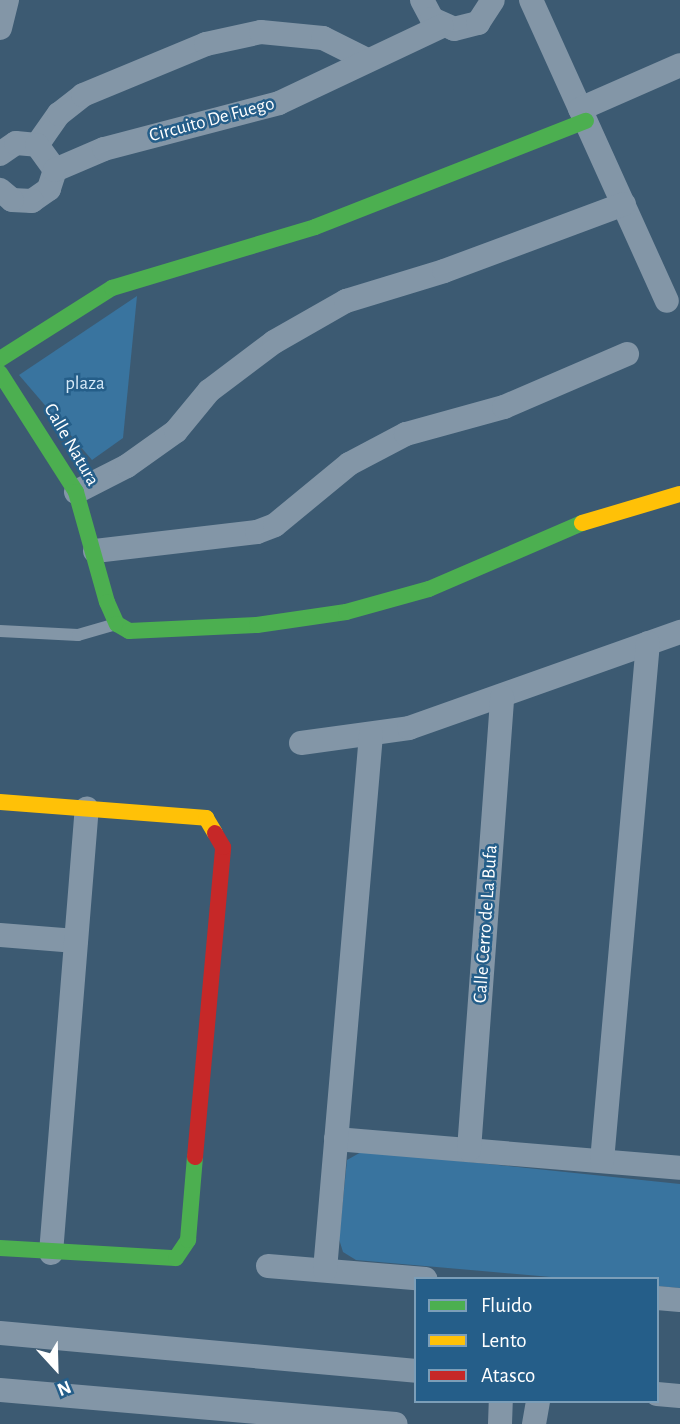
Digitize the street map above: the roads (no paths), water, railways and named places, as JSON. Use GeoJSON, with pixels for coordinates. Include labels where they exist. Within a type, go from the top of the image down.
{"type":"FeatureCollection","features":[{"type":"Feature","properties":{"kind":"street"},"geometry":{"type":"LineString","coordinates":[[422,0],[442,26],[467,28],[478,23],[493,0]]}},
{"type":"Feature","properties":{"kind":"street"},"geometry":{"type":"LineString","coordinates":[[531,0],[624,204],[670,290]]}},
{"type":"Feature","properties":{"kind":"street","name":"Circuito De Fuego"},"geometry":{"type":"LineString","coordinates":[[55,170],[104,149],[279,103],[365,60],[442,26]]}},
{"type":"Feature","properties":{"kind":"street"},"geometry":{"type":"LineString","coordinates":[[37,145],[58,114],[83,95],[206,44],[261,33],[323,38],[365,60]]}},
{"type":"Feature","properties":{"kind":"street"},"geometry":{"type":"LineString","coordinates":[[0,359],[112,288],[315,227],[583,115],[680,65]]}},
{"type":"Feature","properties":{"kind":"street"},"geometry":{"type":"LineString","coordinates":[[0,155],[16,143],[37,145],[55,170],[42,197],[22,202],[1,193]]}},
{"type":"Feature","properties":{"kind":"street"},"geometry":{"type":"LineString","coordinates":[[76,492],[127,467],[176,431],[209,391],[252,359],[346,301],[444,271],[624,204]]}},
{"type":"Feature","properties":{"kind":"street"},"geometry":{"type":"LineString","coordinates":[[94,551],[257,533],[275,525],[349,464],[406,434],[504,407],[627,354]]}},
{"type":"Feature","properties":{"kind":"street","name":"Calle Natura"},"geometry":{"type":"LineString","coordinates":[[0,373],[76,492],[117,624]]}},
{"type":"Feature","properties":{"kind":"street"},"geometry":{"type":"LineString","coordinates":[[117,624],[152,633],[346,612],[429,589],[587,521],[680,494]]}},
{"type":"Feature","properties":{"kind":"street"},"geometry":{"type":"LineString","coordinates":[[301,743],[371,734],[502,697],[680,632]]}},
{"type":"Feature","properties":{"kind":"street"},"geometry":{"type":"LineString","coordinates":[[602,1161],[648,643]]}},
{"type":"Feature","properties":{"kind":"street","name":"Calle Cerro de La Bufa"},"geometry":{"type":"LineString","coordinates":[[469,1150],[502,697]]}},
{"type":"Feature","properties":{"kind":"street"},"geometry":{"type":"LineString","coordinates":[[325,1270],[371,734]]}},
{"type":"Feature","properties":{"kind":"street"},"geometry":{"type":"LineString","coordinates":[[0,802],[206,818],[223,846],[188,1240],[176,1258],[158,1261],[0,1248]]}},
{"type":"Feature","properties":{"kind":"street"},"geometry":{"type":"LineString","coordinates":[[51,1253],[87,808]]}},
{"type":"Feature","properties":{"kind":"street"},"geometry":{"type":"LineString","coordinates":[[0,935],[76,940]]}},
{"type":"Feature","properties":{"kind":"street"},"geometry":{"type":"LineString","coordinates":[[336,1139],[680,1168]]}},
{"type":"Feature","properties":{"kind":"street"},"geometry":{"type":"LineString","coordinates":[[268,1266],[414,1278]]}},
{"type":"Feature","properties":{"kind":"street"},"geometry":{"type":"LineString","coordinates":[[659,1298],[680,1300]]}},
{"type":"Feature","properties":{"kind":"street"},"geometry":{"type":"LineString","coordinates":[[0,1333],[414,1371]]}},
{"type":"Feature","properties":{"kind":"street"},"geometry":{"type":"LineString","coordinates":[[0,1390],[396,1424]]}},
{"type":"Feature","properties":{"kind":"street"},"geometry":{"type":"LineString","coordinates":[[659,1394],[680,1396]]}},
{"type":"Feature","properties":{"kind":"street"},"geometry":{"type":"LineString","coordinates":[[500,1424],[501,1403]]}},
{"type":"Feature","properties":{"kind":"street"},"geometry":{"type":"LineString","coordinates":[[534,1424],[538,1403]]}},
{"type":"Feature","properties":{"kind":"lane"},"geometry":{"type":"LineString","coordinates":[[0,631],[78,635],[117,624]]}},
{"type":"Feature","properties":{"kind":"park label","name":"plaza"},"geometry":{"type":"Point","coordinates":[85,384]}}]}
